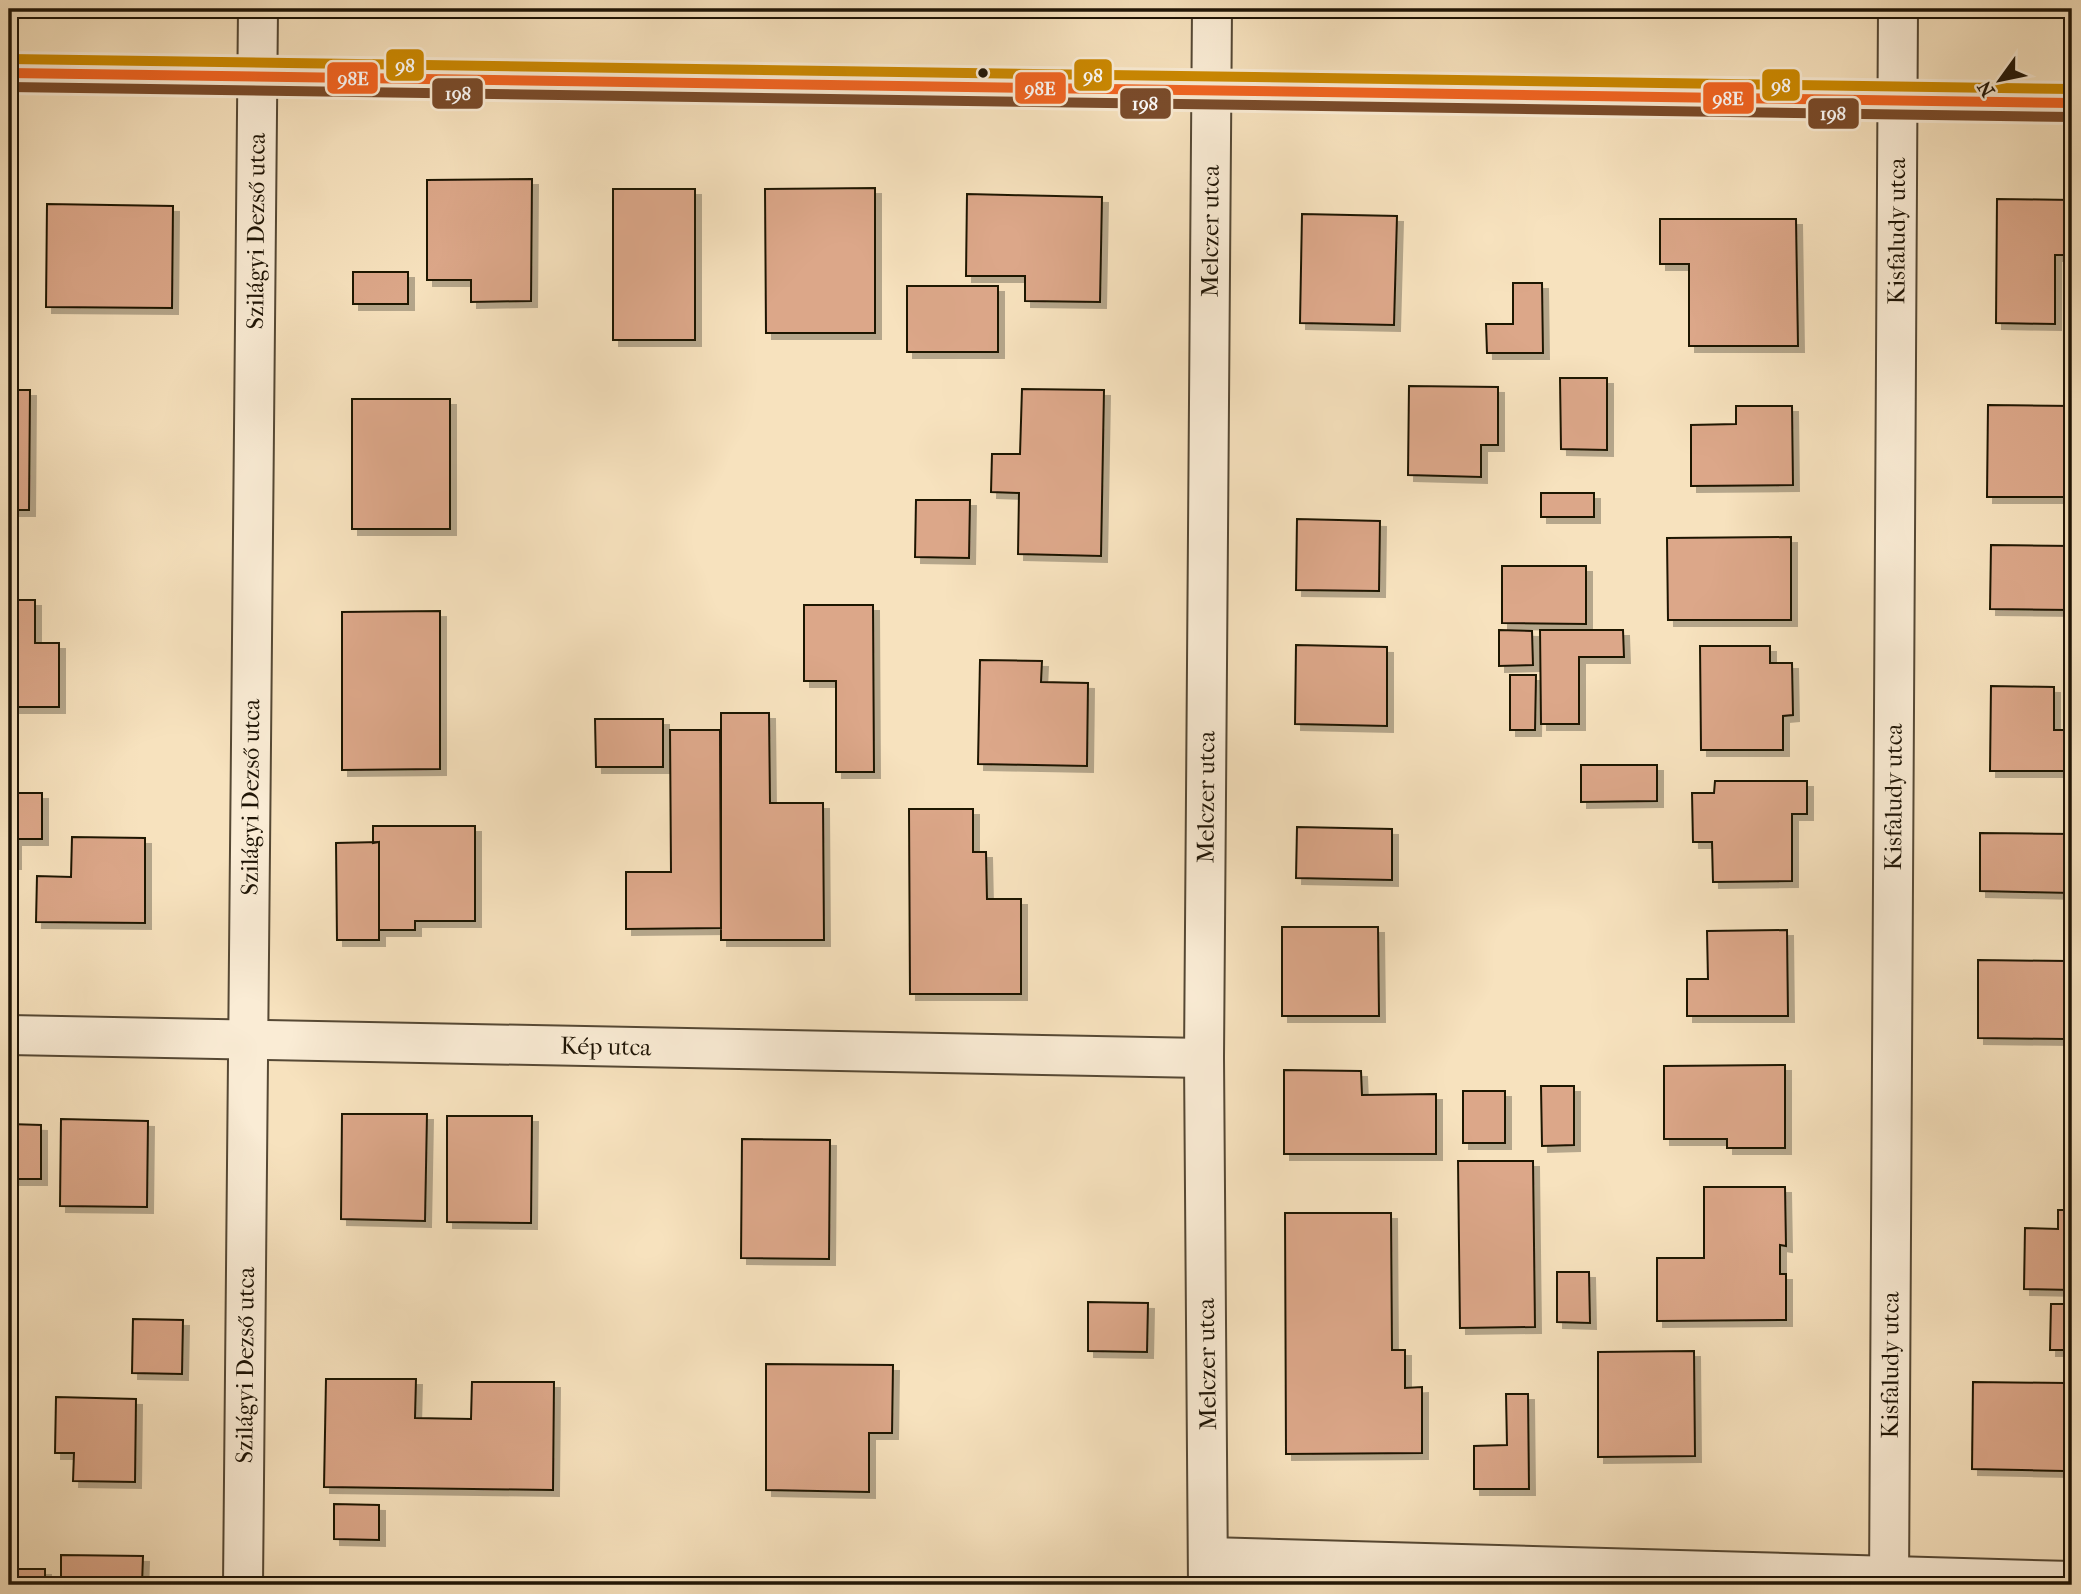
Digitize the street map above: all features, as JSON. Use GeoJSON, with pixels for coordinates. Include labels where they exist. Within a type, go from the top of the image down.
{"type":"FeatureCollection","features":[{"type":"Feature","properties":{"kind":"street","name":"Szilágyi Dezső utca"},"geometry":{"type":"LineString","coordinates":[[243,1585],[258,9]]}},
{"type":"Feature","properties":{"kind":"street","name":"Melczer utca"},"geometry":{"type":"LineString","coordinates":[[1208,1571],[1204,1058],[1212,9]]}},
{"type":"Feature","properties":{"kind":"street","name":"Kisfaludy utca"},"geometry":{"type":"LineString","coordinates":[[1889,1581],[1898,9]]}},
{"type":"Feature","properties":{"kind":"street"},"geometry":{"type":"LineString","coordinates":[[9,73],[2072,103]]}},
{"type":"Feature","properties":{"kind":"street","name":"Kép utca"},"geometry":{"type":"LineString","coordinates":[[9,1035],[1204,1058]]}},
{"type":"Feature","properties":{"kind":"street"},"geometry":{"type":"LineString","coordinates":[[1208,1571],[1889,1581],[2072,1581]]}},
{"type":"Feature","properties":{"kind":"building"},"geometry":{"type":"Polygon","coordinates":[[[532,179],[531,301],[471,302],[471,280],[427,280],[427,180],[532,179]]]}},
{"type":"Feature","properties":{"kind":"building"},"geometry":{"type":"Polygon","coordinates":[[[875,188],[875,333],[766,333],[765,189],[875,188]]]}},
{"type":"Feature","properties":{"kind":"building"},"geometry":{"type":"Polygon","coordinates":[[[613,189],[695,189],[695,340],[613,340],[613,189]]]}},
{"type":"Feature","properties":{"kind":"building"},"geometry":{"type":"Polygon","coordinates":[[[967,194],[1102,197],[1100,302],[1025,301],[1025,276],[966,276],[967,194]]]}},
{"type":"Feature","properties":{"kind":"building"},"geometry":{"type":"Polygon","coordinates":[[[1997,199],[2072,200],[2072,255],[2055,255],[2055,324],[1996,323],[1997,199]]]}},
{"type":"Feature","properties":{"kind":"building"},"geometry":{"type":"Polygon","coordinates":[[[47,204],[173,206],[172,308],[46,307],[47,204]]]}},
{"type":"Feature","properties":{"kind":"building"},"geometry":{"type":"Polygon","coordinates":[[[1302,214],[1397,216],[1394,325],[1300,323],[1302,214]]]}},
{"type":"Feature","properties":{"kind":"building"},"geometry":{"type":"Polygon","coordinates":[[[1660,219],[1796,219],[1798,346],[1689,346],[1689,264],[1660,264],[1660,219]]]}},
{"type":"Feature","properties":{"kind":"building"},"geometry":{"type":"Polygon","coordinates":[[[353,272],[408,272],[408,304],[353,304],[353,272]]]}},
{"type":"Feature","properties":{"kind":"building"},"geometry":{"type":"Polygon","coordinates":[[[1513,283],[1542,283],[1543,353],[1487,353],[1486,324],[1513,324],[1513,283]]]}},
{"type":"Feature","properties":{"kind":"building"},"geometry":{"type":"Polygon","coordinates":[[[907,286],[998,286],[998,352],[907,352],[907,286]]]}},
{"type":"Feature","properties":{"kind":"building"},"geometry":{"type":"Polygon","coordinates":[[[1560,378],[1607,378],[1607,450],[1561,449],[1560,378]]]}},
{"type":"Feature","properties":{"kind":"building"},"geometry":{"type":"Polygon","coordinates":[[[1409,386],[1498,387],[1498,445],[1481,445],[1481,477],[1408,475],[1409,386]]]}},
{"type":"Feature","properties":{"kind":"building"},"geometry":{"type":"Polygon","coordinates":[[[1022,389],[1104,390],[1101,556],[1018,554],[1019,493],[991,492],[992,454],[1020,454],[1022,389]]]}},
{"type":"Feature","properties":{"kind":"building"},"geometry":{"type":"Polygon","coordinates":[[[9,390],[30,390],[29,510],[9,510],[9,390]]]}},
{"type":"Feature","properties":{"kind":"building"},"geometry":{"type":"Polygon","coordinates":[[[352,399],[450,399],[450,529],[352,529],[352,399]]]}},
{"type":"Feature","properties":{"kind":"building"},"geometry":{"type":"Polygon","coordinates":[[[1988,405],[2072,406],[2072,497],[1987,497],[1988,405]]]}},
{"type":"Feature","properties":{"kind":"building"},"geometry":{"type":"Polygon","coordinates":[[[1736,406],[1792,406],[1793,485],[1691,486],[1691,425],[1736,424],[1736,406]]]}},
{"type":"Feature","properties":{"kind":"building"},"geometry":{"type":"Polygon","coordinates":[[[1541,493],[1594,493],[1594,517],[1541,517],[1541,493]]]}},
{"type":"Feature","properties":{"kind":"building"},"geometry":{"type":"Polygon","coordinates":[[[916,500],[970,500],[969,558],[915,557],[916,500]]]}},
{"type":"Feature","properties":{"kind":"building"},"geometry":{"type":"Polygon","coordinates":[[[1297,519],[1380,521],[1379,591],[1296,590],[1297,519]]]}},
{"type":"Feature","properties":{"kind":"building"},"geometry":{"type":"Polygon","coordinates":[[[1791,537],[1791,620],[1668,620],[1667,538],[1791,537]]]}},
{"type":"Feature","properties":{"kind":"building"},"geometry":{"type":"Polygon","coordinates":[[[1991,545],[2072,546],[2072,610],[1990,609],[1991,545]]]}},
{"type":"Feature","properties":{"kind":"building"},"geometry":{"type":"Polygon","coordinates":[[[1502,566],[1586,566],[1586,624],[1502,623],[1502,566]]]}},
{"type":"Feature","properties":{"kind":"building"},"geometry":{"type":"Polygon","coordinates":[[[9,600],[35,600],[35,643],[59,643],[59,707],[9,707],[9,600]]]}},
{"type":"Feature","properties":{"kind":"building"},"geometry":{"type":"Polygon","coordinates":[[[804,605],[873,605],[874,772],[836,772],[836,681],[804,681],[804,605]]]}},
{"type":"Feature","properties":{"kind":"building"},"geometry":{"type":"Polygon","coordinates":[[[440,611],[440,769],[342,770],[342,612],[440,611]]]}},
{"type":"Feature","properties":{"kind":"building"},"geometry":{"type":"Polygon","coordinates":[[[1499,630],[1532,631],[1533,665],[1499,666],[1499,630]]]}},
{"type":"Feature","properties":{"kind":"building"},"geometry":{"type":"Polygon","coordinates":[[[1540,630],[1623,630],[1624,657],[1579,657],[1579,724],[1541,724],[1540,630]]]}},
{"type":"Feature","properties":{"kind":"building"},"geometry":{"type":"Polygon","coordinates":[[[1296,645],[1387,647],[1387,726],[1295,724],[1296,645]]]}},
{"type":"Feature","properties":{"kind":"building"},"geometry":{"type":"Polygon","coordinates":[[[1700,646],[1770,646],[1770,663],[1792,663],[1793,715],[1783,716],[1783,750],[1701,750],[1700,646]]]}},
{"type":"Feature","properties":{"kind":"building"},"geometry":{"type":"Polygon","coordinates":[[[980,660],[1042,661],[1041,682],[1088,683],[1087,766],[978,764],[980,660]]]}},
{"type":"Feature","properties":{"kind":"building"},"geometry":{"type":"Polygon","coordinates":[[[1510,675],[1536,675],[1535,730],[1510,730],[1510,675]]]}},
{"type":"Feature","properties":{"kind":"building"},"geometry":{"type":"Polygon","coordinates":[[[1991,686],[2054,687],[2054,730],[2072,730],[2072,771],[1990,771],[1991,686]]]}},
{"type":"Feature","properties":{"kind":"building"},"geometry":{"type":"Polygon","coordinates":[[[721,713],[769,713],[770,803],[823,803],[824,940],[721,940],[721,713]]]}},
{"type":"Feature","properties":{"kind":"building"},"geometry":{"type":"Polygon","coordinates":[[[595,719],[663,719],[663,767],[596,767],[595,719]]]}},
{"type":"Feature","properties":{"kind":"building"},"geometry":{"type":"Polygon","coordinates":[[[670,730],[720,730],[721,928],[626,929],[626,872],[671,872],[670,730]]]}},
{"type":"Feature","properties":{"kind":"building"},"geometry":{"type":"Polygon","coordinates":[[[1581,765],[1657,765],[1657,801],[1581,802],[1581,765]]]}},
{"type":"Feature","properties":{"kind":"building"},"geometry":{"type":"Polygon","coordinates":[[[1715,781],[1807,781],[1807,814],[1792,814],[1792,881],[1713,882],[1712,842],[1693,842],[1692,793],[1714,793],[1715,781]]]}},
{"type":"Feature","properties":{"kind":"building"},"geometry":{"type":"Polygon","coordinates":[[[9,793],[42,793],[42,839],[15,839],[15,863],[9,863],[9,793]]]}},
{"type":"Feature","properties":{"kind":"building"},"geometry":{"type":"Polygon","coordinates":[[[909,809],[973,809],[973,852],[986,852],[987,899],[1021,899],[1021,994],[910,994],[909,809]]]}},
{"type":"Feature","properties":{"kind":"building"},"geometry":{"type":"Polygon","coordinates":[[[373,826],[475,826],[475,921],[415,921],[415,930],[379,930],[379,842],[373,843],[373,826]]]}},
{"type":"Feature","properties":{"kind":"building"},"geometry":{"type":"Polygon","coordinates":[[[1297,827],[1392,829],[1392,880],[1296,878],[1297,827]]]}},
{"type":"Feature","properties":{"kind":"building"},"geometry":{"type":"Polygon","coordinates":[[[1980,833],[2072,834],[2072,893],[1980,891],[1980,833]]]}},
{"type":"Feature","properties":{"kind":"building"},"geometry":{"type":"Polygon","coordinates":[[[72,837],[145,838],[145,923],[36,922],[37,876],[71,877],[72,837]]]}},
{"type":"Feature","properties":{"kind":"building"},"geometry":{"type":"Polygon","coordinates":[[[379,842],[379,940],[337,940],[336,843],[379,842]]]}},
{"type":"Feature","properties":{"kind":"building"},"geometry":{"type":"Polygon","coordinates":[[[1282,927],[1378,927],[1379,1016],[1282,1016],[1282,927]]]}},
{"type":"Feature","properties":{"kind":"building"},"geometry":{"type":"Polygon","coordinates":[[[1787,930],[1788,1016],[1687,1016],[1687,979],[1708,979],[1707,931],[1787,930]]]}},
{"type":"Feature","properties":{"kind":"building"},"geometry":{"type":"Polygon","coordinates":[[[1978,960],[2067,961],[2066,1039],[1978,1038],[1978,960]]]}},
{"type":"Feature","properties":{"kind":"building"},"geometry":{"type":"Polygon","coordinates":[[[1785,1065],[1785,1148],[1727,1148],[1727,1139],[1664,1139],[1664,1066],[1785,1065]]]}},
{"type":"Feature","properties":{"kind":"building"},"geometry":{"type":"Polygon","coordinates":[[[1284,1070],[1361,1071],[1362,1095],[1436,1094],[1436,1154],[1284,1154],[1284,1070]]]}},
{"type":"Feature","properties":{"kind":"building"},"geometry":{"type":"Polygon","coordinates":[[[1541,1086],[1574,1086],[1574,1145],[1542,1146],[1541,1086]]]}},
{"type":"Feature","properties":{"kind":"building"},"geometry":{"type":"Polygon","coordinates":[[[1463,1091],[1505,1091],[1505,1143],[1463,1143],[1463,1091]]]}},
{"type":"Feature","properties":{"kind":"building"},"geometry":{"type":"Polygon","coordinates":[[[342,1114],[427,1114],[425,1221],[341,1219],[342,1114]]]}},
{"type":"Feature","properties":{"kind":"building"},"geometry":{"type":"Polygon","coordinates":[[[447,1116],[532,1116],[531,1223],[447,1222],[447,1116]]]}},
{"type":"Feature","properties":{"kind":"building"},"geometry":{"type":"Polygon","coordinates":[[[61,1119],[148,1121],[147,1207],[60,1206],[61,1119]]]}},
{"type":"Feature","properties":{"kind":"building"},"geometry":{"type":"Polygon","coordinates":[[[9,1124],[41,1125],[41,1179],[9,1179],[9,1124]]]}},
{"type":"Feature","properties":{"kind":"building"},"geometry":{"type":"Polygon","coordinates":[[[742,1139],[830,1140],[829,1259],[741,1258],[742,1139]]]}},
{"type":"Feature","properties":{"kind":"building"},"geometry":{"type":"Polygon","coordinates":[[[1458,1161],[1533,1161],[1535,1327],[1460,1328],[1458,1161]]]}},
{"type":"Feature","properties":{"kind":"building"},"geometry":{"type":"Polygon","coordinates":[[[1704,1187],[1785,1187],[1786,1246],[1780,1245],[1780,1274],[1786,1274],[1786,1320],[1657,1321],[1657,1258],[1704,1258],[1704,1187]]]}},
{"type":"Feature","properties":{"kind":"building"},"geometry":{"type":"Polygon","coordinates":[[[2058,1210],[2072,1210],[2072,1290],[2024,1289],[2025,1228],[2058,1229],[2058,1210]]]}},
{"type":"Feature","properties":{"kind":"building"},"geometry":{"type":"Polygon","coordinates":[[[1285,1213],[1391,1213],[1392,1350],[1405,1350],[1405,1388],[1422,1387],[1422,1453],[1286,1454],[1285,1213]]]}},
{"type":"Feature","properties":{"kind":"building"},"geometry":{"type":"Polygon","coordinates":[[[1557,1272],[1589,1272],[1590,1323],[1557,1322],[1557,1272]]]}},
{"type":"Feature","properties":{"kind":"building"},"geometry":{"type":"Polygon","coordinates":[[[1088,1302],[1148,1303],[1147,1352],[1088,1351],[1088,1302]]]}},
{"type":"Feature","properties":{"kind":"building"},"geometry":{"type":"Polygon","coordinates":[[[2051,1304],[2072,1304],[2072,1350],[2050,1350],[2051,1304]]]}},
{"type":"Feature","properties":{"kind":"building"},"geometry":{"type":"Polygon","coordinates":[[[133,1319],[183,1320],[182,1374],[132,1373],[133,1319]]]}},
{"type":"Feature","properties":{"kind":"building"},"geometry":{"type":"Polygon","coordinates":[[[1694,1351],[1695,1456],[1598,1457],[1598,1352],[1694,1351]]]}},
{"type":"Feature","properties":{"kind":"building"},"geometry":{"type":"Polygon","coordinates":[[[766,1364],[893,1365],[892,1433],[869,1433],[869,1492],[766,1490],[766,1364]]]}},
{"type":"Feature","properties":{"kind":"building"},"geometry":{"type":"Polygon","coordinates":[[[326,1379],[416,1379],[415,1418],[471,1419],[472,1382],[554,1382],[553,1490],[324,1487],[326,1379]]]}},
{"type":"Feature","properties":{"kind":"building"},"geometry":{"type":"Polygon","coordinates":[[[1973,1382],[2065,1383],[2064,1471],[1972,1469],[1973,1382]]]}},
{"type":"Feature","properties":{"kind":"building"},"geometry":{"type":"Polygon","coordinates":[[[1506,1394],[1528,1394],[1529,1489],[1474,1489],[1474,1446],[1507,1445],[1506,1394]]]}},
{"type":"Feature","properties":{"kind":"building"},"geometry":{"type":"Polygon","coordinates":[[[56,1397],[136,1399],[135,1482],[73,1481],[74,1453],[55,1453],[56,1397]]]}},
{"type":"Feature","properties":{"kind":"building"},"geometry":{"type":"Polygon","coordinates":[[[334,1504],[379,1505],[379,1540],[334,1539],[334,1504]]]}},
{"type":"Feature","properties":{"kind":"building"},"geometry":{"type":"Polygon","coordinates":[[[61,1555],[143,1556],[142,1585],[61,1585],[61,1555]]]}},
{"type":"Feature","properties":{"kind":"building"},"geometry":{"type":"Polygon","coordinates":[[[9,1569],[45,1569],[45,1585],[9,1585],[9,1569]]]}},
{"type":"Feature","properties":{"kind":"transit line","name":"98"},"geometry":{"type":"LineString","coordinates":[[9,59],[2072,89]]}},
{"type":"Feature","properties":{"kind":"transit line","name":"98E"},"geometry":{"type":"LineString","coordinates":[[9,73],[2072,103]]}},
{"type":"Feature","properties":{"kind":"transit line","name":"198"},"geometry":{"type":"LineString","coordinates":[[9,87],[2072,117]]}}]}
